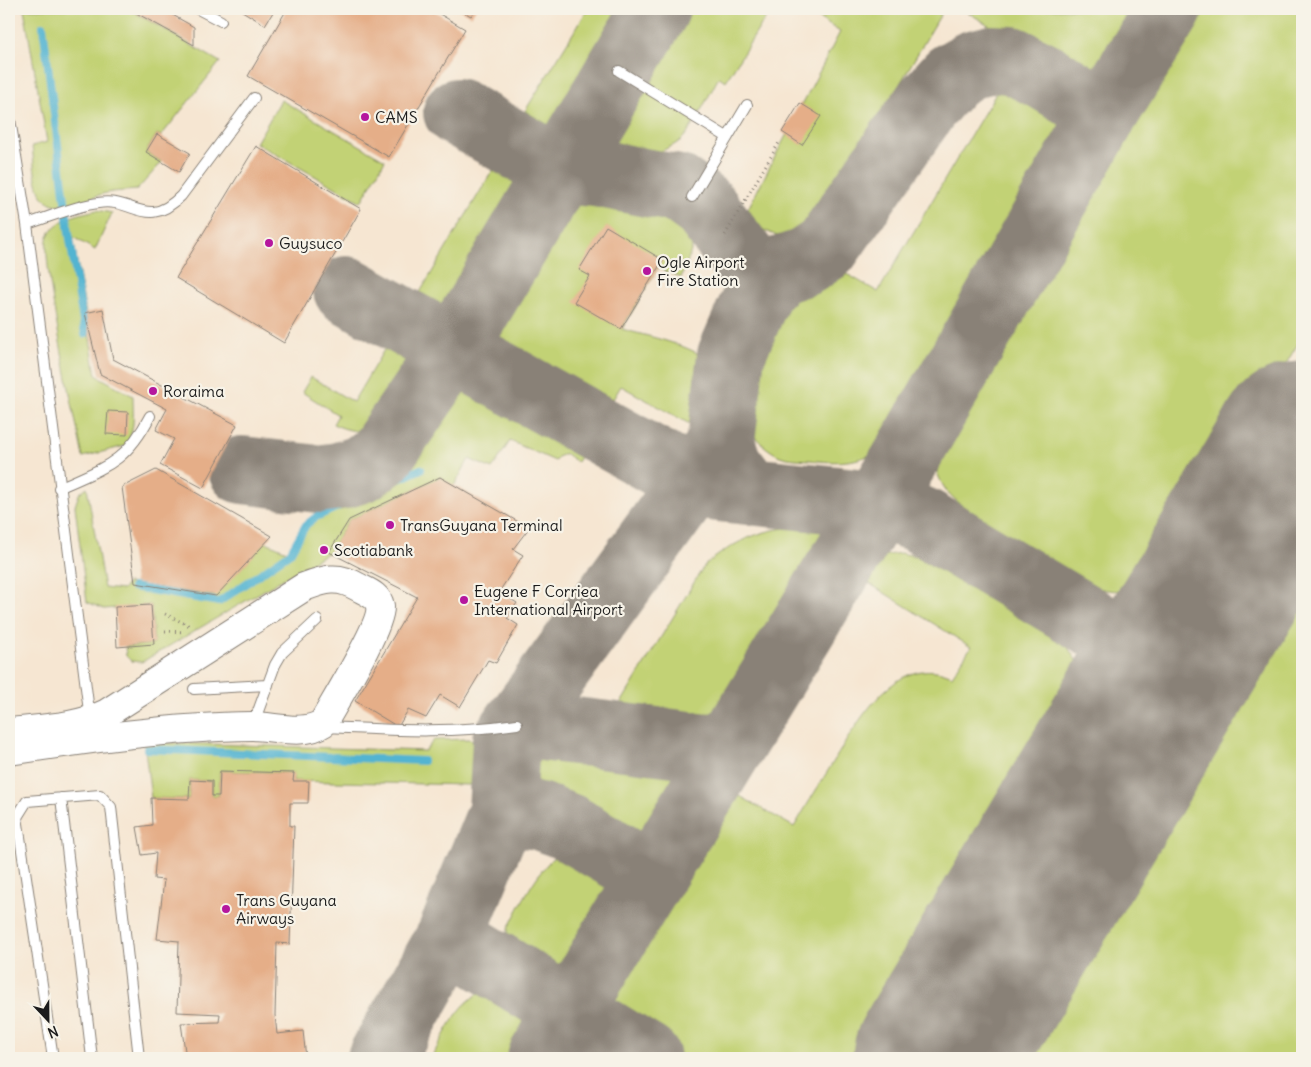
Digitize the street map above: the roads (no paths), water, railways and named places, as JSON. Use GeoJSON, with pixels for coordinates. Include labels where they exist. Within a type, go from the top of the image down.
{"type":"FeatureCollection","features":[{"type":"Feature","properties":{"kind":"street"},"geometry":{"type":"LineString","coordinates":[[9,732],[93,729],[253,726],[290,729],[316,727],[323,722],[330,710],[380,614],[380,605],[375,596],[346,580],[326,578],[304,587],[93,729],[9,751]]}},
{"type":"Feature","properties":{"kind":"lane"},"geometry":{"type":"LineString","coordinates":[[198,9],[221,21]]}},
{"type":"Feature","properties":{"kind":"lane"},"geometry":{"type":"LineString","coordinates":[[619,71],[727,137]]}},
{"type":"Feature","properties":{"kind":"lane"},"geometry":{"type":"LineString","coordinates":[[27,224],[100,202],[115,203],[154,213],[171,206],[181,196],[254,98]]}},
{"type":"Feature","properties":{"kind":"lane"},"geometry":{"type":"LineString","coordinates":[[692,197],[747,105]]}},
{"type":"Feature","properties":{"kind":"lane"},"geometry":{"type":"LineString","coordinates":[[9,113],[27,224],[59,488],[93,729]]}},
{"type":"Feature","properties":{"kind":"lane"},"geometry":{"type":"LineString","coordinates":[[59,488],[113,462],[130,449],[150,416]]}},
{"type":"Feature","properties":{"kind":"lane"},"geometry":{"type":"LineString","coordinates":[[253,726],[275,665],[282,653],[317,620]]}},
{"type":"Feature","properties":{"kind":"lane"},"geometry":{"type":"LineString","coordinates":[[194,689],[268,685]]}},
{"type":"Feature","properties":{"kind":"lane"},"geometry":{"type":"LineString","coordinates":[[316,727],[433,732],[472,731],[517,724]]}},
{"type":"Feature","properties":{"kind":"lane"},"geometry":{"type":"LineString","coordinates":[[53,1058],[17,817],[27,801],[100,795],[111,807],[139,1058]]}},
{"type":"Feature","properties":{"kind":"lane"},"geometry":{"type":"LineString","coordinates":[[61,798],[92,1058]]}},
{"type":"Feature","properties":{"kind":"waterway"},"geometry":{"type":"LineString","coordinates":[[43,26],[69,233],[85,334]]}},
{"type":"Feature","properties":{"kind":"waterway"},"geometry":{"type":"LineString","coordinates":[[133,587],[219,602],[290,553],[306,525],[316,517],[421,469]]}},
{"type":"Feature","properties":{"kind":"waterway"},"geometry":{"type":"LineString","coordinates":[[147,749],[423,761]]}},
{"type":"Feature","properties":{"kind":"place","name":"CAMS"},"geometry":{"type":"Point","coordinates":[365,117]}},
{"type":"Feature","properties":{"kind":"place","name":"Guysuco"},"geometry":{"type":"Point","coordinates":[269,243]}},
{"type":"Feature","properties":{"kind":"place","name":"Ogle Airport Fire Station"},"geometry":{"type":"Point","coordinates":[647,271]}},
{"type":"Feature","properties":{"kind":"place","name":"Roraima"},"geometry":{"type":"Point","coordinates":[153,391]}},
{"type":"Feature","properties":{"kind":"place","name":"TransGuyana Terminal"},"geometry":{"type":"Point","coordinates":[390,525]}},
{"type":"Feature","properties":{"kind":"place","name":"Scotiabank"},"geometry":{"type":"Point","coordinates":[324,550]}},
{"type":"Feature","properties":{"kind":"place","name":"Eugene F Corriea International Airport"},"geometry":{"type":"Point","coordinates":[464,600]}},
{"type":"Feature","properties":{"kind":"place","name":"Trans Guyana Airways"},"geometry":{"type":"Point","coordinates":[226,909]}}]}
